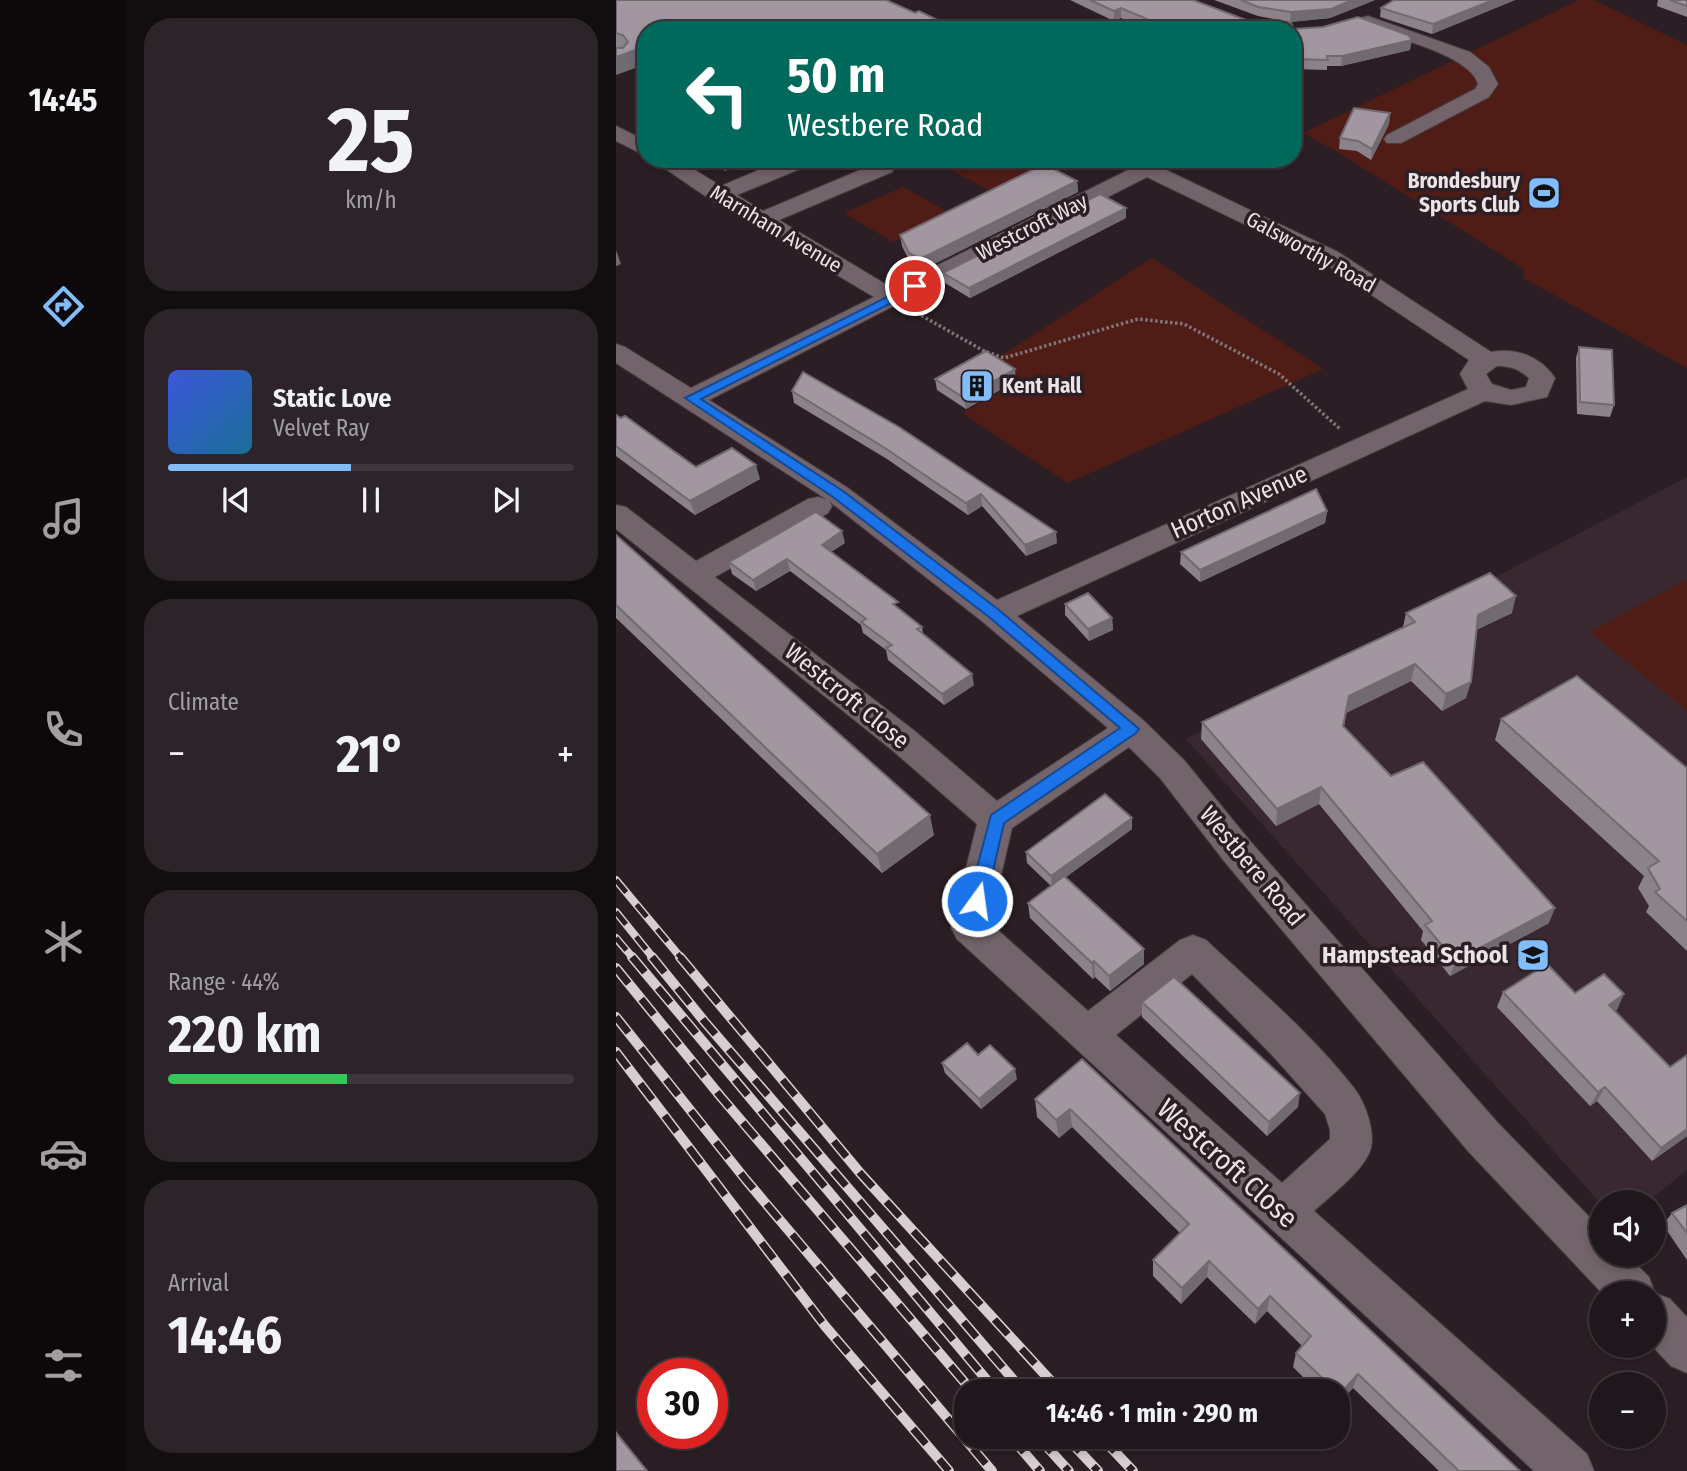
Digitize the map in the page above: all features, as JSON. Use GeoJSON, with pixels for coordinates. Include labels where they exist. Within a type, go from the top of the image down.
{"type":"FeatureCollection","features":[{"type":"Feature","properties":{"kind":"street"},"geometry":{"type":"LineString","coordinates":[[1384,6],[1356,20],[1463,56],[1475,63],[1488,84],[1482,93],[1394,139]]}},
{"type":"Feature","properties":{"kind":"street"},"geometry":{"type":"LineString","coordinates":[[636,120],[616,130],[637,144]]}},
{"type":"Feature","properties":{"kind":"street","name":"Marnham Avenue"},"geometry":{"type":"LineString","coordinates":[[675,168],[892,298]]}},
{"type":"Feature","properties":{"kind":"street"},"geometry":{"type":"LineString","coordinates":[[719,195],[783,168]]}},
{"type":"Feature","properties":{"kind":"street"},"geometry":{"type":"LineString","coordinates":[[760,220],[882,168]]}},
{"type":"Feature","properties":{"kind":"street","name":"Westcroft Way"},"geometry":{"type":"LineString","coordinates":[[692,398],[892,298],[1130,168]]}},
{"type":"Feature","properties":{"kind":"street","name":"Galsworthy Road"},"geometry":{"type":"LineString","coordinates":[[1145,168],[1330,257],[1487,360]]}},
{"type":"Feature","properties":{"kind":"street","name":"Westbere Road"},"geometry":{"type":"LineString","coordinates":[[619,356],[692,398],[838,494],[994,614],[1131,729],[1172,768],[1237,852],[1483,1137],[1621,1281]]}},
{"type":"Feature","properties":{"kind":"street"},"geometry":{"type":"LineString","coordinates":[[1509,358],[1531,365],[1542,378],[1538,391],[1520,398],[1496,396],[1485,391],[1473,374],[1480,363],[1487,360],[1509,358]]}},
{"type":"Feature","properties":{"kind":"street","name":"Horton Avenue"},"geometry":{"type":"LineString","coordinates":[[994,614],[1485,391]]}},
{"type":"Feature","properties":{"kind":"street"},"geometry":{"type":"LineString","coordinates":[[695,575],[818,506]]}},
{"type":"Feature","properties":{"kind":"street","name":"Westcroft Close"},"geometry":{"type":"LineString","coordinates":[[616,514],[904,741],[996,820],[970,928],[1570,1471]]}},
{"type":"Feature","properties":{"kind":"street"},"geometry":{"type":"LineString","coordinates":[[996,820],[1131,729]]}},
{"type":"Feature","properties":{"kind":"street"},"geometry":{"type":"LineString","coordinates":[[1087,1035],[1193,951],[1285,1041],[1341,1103],[1351,1130],[1350,1148],[1282,1212]]}},
{"type":"Feature","properties":{"kind":"street"},"geometry":{"type":"LineString","coordinates":[[1666,1328],[1687,1350]]}},
{"type":"Feature","properties":{"kind":"path"},"geometry":{"type":"LineString","coordinates":[[892,298],[984,351],[1004,358],[1138,319],[1184,324],[1279,374],[1343,432],[1357,449]]}},
{"type":"Feature","properties":{"kind":"shaded area","name":"Brondesbury Sports Club"},"geometry":{"type":"Polygon","coordinates":[[[1579,0],[1594,0],[1687,45],[1687,368],[1523,278],[1524,269],[1303,133],[1579,0]]]}},
{"type":"Feature","properties":{"kind":"shaded area"},"geometry":{"type":"Polygon","coordinates":[[[946,168],[1040,169],[993,192],[946,168]]]}},
{"type":"Feature","properties":{"kind":"shaded area"},"geometry":{"type":"Polygon","coordinates":[[[903,187],[952,214],[893,242],[844,213],[903,187]]]}},
{"type":"Feature","properties":{"kind":"shaded area"},"geometry":{"type":"Polygon","coordinates":[[[1152,258],[1323,369],[1068,483],[962,413],[1022,380],[995,360],[1152,258]]]}},
{"type":"Feature","properties":{"kind":"shaded area","name":"Hampstead School"},"geometry":{"type":"Polygon","coordinates":[[[1687,477],[1687,1170],[1662,1190],[1589,1191],[1186,739],[1687,477]]]}},
{"type":"Feature","properties":{"kind":"shaded area"},"geometry":{"type":"Polygon","coordinates":[[[1687,579],[1687,711],[1590,632],[1687,579]]]}},
{"type":"Feature","properties":{"kind":"building"},"geometry":{"type":"Polygon","coordinates":[[[616,0],[886,0],[940,21],[637,21],[637,49],[616,57],[616,48],[623,48],[628,42],[623,35],[616,33],[616,0]]]}},
{"type":"Feature","properties":{"kind":"building"},"geometry":{"type":"Polygon","coordinates":[[[1090,0],[1193,0],[1249,21],[1152,21],[1121,8],[1114,11],[1090,0]]]}},
{"type":"Feature","properties":{"kind":"building"},"geometry":{"type":"Polygon","coordinates":[[[1241,0],[1352,0],[1331,9],[1291,12],[1258,7],[1241,0]]]}},
{"type":"Feature","properties":{"kind":"building"},"geometry":{"type":"Polygon","coordinates":[[[1394,0],[1493,0],[1433,24],[1381,8],[1394,0]]]}},
{"type":"Feature","properties":{"kind":"building"},"geometry":{"type":"Polygon","coordinates":[[[1670,0],[1687,0],[1687,6],[1670,0]]]}},
{"type":"Feature","properties":{"kind":"building"},"geometry":{"type":"Polygon","coordinates":[[[1358,17],[1408,35],[1412,40],[1342,56],[1327,56],[1328,60],[1302,59],[1302,28],[1323,27],[1358,17]]]}},
{"type":"Feature","properties":{"kind":"building"},"geometry":{"type":"Polygon","coordinates":[[[1354,108],[1390,113],[1372,149],[1358,141],[1340,138],[1354,108]]]}},
{"type":"Feature","properties":{"kind":"building"},"geometry":{"type":"Polygon","coordinates":[[[1036,168],[1052,168],[1077,181],[920,259],[909,253],[900,235],[1036,168]]]}},
{"type":"Feature","properties":{"kind":"building"},"geometry":{"type":"Polygon","coordinates":[[[1100,194],[1126,208],[969,288],[943,273],[1100,194]]]}},
{"type":"Feature","properties":{"kind":"building"},"geometry":{"type":"Polygon","coordinates":[[[1579,347],[1612,350],[1614,405],[1580,402],[1579,347]]]}},
{"type":"Feature","properties":{"kind":"building"},"geometry":{"type":"Polygon","coordinates":[[[986,351],[1015,369],[964,398],[935,379],[986,351]]]}},
{"type":"Feature","properties":{"kind":"building"},"geometry":{"type":"Polygon","coordinates":[[[803,372],[899,427],[1056,532],[1025,545],[981,494],[966,503],[885,448],[792,391],[803,372]]]}},
{"type":"Feature","properties":{"kind":"building"},"geometry":{"type":"Polygon","coordinates":[[[616,415],[621,418],[625,416],[696,467],[732,448],[756,465],[690,501],[616,446],[616,415]]]}},
{"type":"Feature","properties":{"kind":"building"},"geometry":{"type":"Polygon","coordinates":[[[1316,489],[1327,511],[1200,570],[1181,552],[1316,489]]]}},
{"type":"Feature","properties":{"kind":"building"},"geometry":{"type":"Polygon","coordinates":[[[816,512],[842,531],[822,545],[898,602],[893,604],[922,627],[917,629],[972,674],[942,694],[886,648],[892,645],[861,622],[866,619],[787,559],[753,580],[729,562],[816,512]]]}},
{"type":"Feature","properties":{"kind":"building"},"geometry":{"type":"Polygon","coordinates":[[[616,535],[930,815],[877,854],[616,605],[616,535]]]}},
{"type":"Feature","properties":{"kind":"building"},"geometry":{"type":"Polygon","coordinates":[[[1490,573],[1516,596],[1478,615],[1471,682],[1446,694],[1415,664],[1349,696],[1343,726],[1391,776],[1423,762],[1555,908],[1455,961],[1425,925],[1432,921],[1321,787],[1277,809],[1202,722],[1415,622],[1406,613],[1490,573]]]}},
{"type":"Feature","properties":{"kind":"building"},"geometry":{"type":"Polygon","coordinates":[[[1088,593],[1112,618],[1088,629],[1065,604],[1088,593]]]}},
{"type":"Feature","properties":{"kind":"building"},"geometry":{"type":"Polygon","coordinates":[[[1577,676],[1687,768],[1687,921],[1655,892],[1660,889],[1648,868],[1659,861],[1501,719],[1577,676]]]}},
{"type":"Feature","properties":{"kind":"building"},"geometry":{"type":"Polygon","coordinates":[[[1105,794],[1132,818],[1051,876],[1026,852],[1105,794]]]}},
{"type":"Feature","properties":{"kind":"building"},"geometry":{"type":"Polygon","coordinates":[[[1064,876],[1144,949],[1109,976],[1028,903],[1064,876]]]}},
{"type":"Feature","properties":{"kind":"building"},"geometry":{"type":"Polygon","coordinates":[[[1547,964],[1575,993],[1604,974],[1624,994],[1609,1005],[1670,1067],[1687,1055],[1687,1129],[1661,1148],[1605,1087],[1598,1092],[1503,992],[1547,964]]]}},
{"type":"Feature","properties":{"kind":"building"},"geometry":{"type":"Polygon","coordinates":[[[1174,977],[1300,1093],[1269,1122],[1142,1002],[1174,977]]]}},
{"type":"Feature","properties":{"kind":"building"},"geometry":{"type":"Polygon","coordinates":[[[967,1043],[978,1055],[990,1045],[1015,1069],[979,1099],[942,1063],[967,1043]]]}},
{"type":"Feature","properties":{"kind":"building"},"geometry":{"type":"Polygon","coordinates":[[[1082,1059],[1520,1471],[1459,1471],[1358,1374],[1350,1383],[1350,1379],[1323,1379],[1296,1353],[1311,1336],[1270,1296],[1258,1309],[1209,1261],[1182,1288],[1153,1260],[1189,1224],[1070,1109],[1056,1120],[1035,1099],[1082,1059]]]}},
{"type":"Feature","properties":{"kind":"building"},"geometry":{"type":"Polygon","coordinates":[[[1687,1205],[1687,1233],[1672,1213],[1687,1205]]]}},
{"type":"Feature","properties":{"kind":"building"},"geometry":{"type":"Polygon","coordinates":[[[616,1433],[647,1471],[616,1471],[616,1433]]]}},
{"type":"Feature","properties":{"kind":"railway"},"geometry":{"type":"LineString","coordinates":[[616,880],[682,959]]}},
{"type":"Feature","properties":{"kind":"railway"},"geometry":{"type":"LineString","coordinates":[[616,912],[654,959]]}},
{"type":"Feature","properties":{"kind":"railway"},"geometry":{"type":"LineString","coordinates":[[616,938],[634,959]]}},
{"type":"Feature","properties":{"kind":"railway"},"geometry":{"type":"LineString","coordinates":[[632,957],[986,1379]]}},
{"type":"Feature","properties":{"kind":"railway"},"geometry":{"type":"LineString","coordinates":[[652,957],[1013,1379]]}},
{"type":"Feature","properties":{"kind":"railway"},"geometry":{"type":"LineString","coordinates":[[680,957],[861,1174],[1049,1379]]}},
{"type":"Feature","properties":{"kind":"railway"},"geometry":{"type":"LineString","coordinates":[[616,968],[721,1097],[962,1379]]}},
{"type":"Feature","properties":{"kind":"railway"},"geometry":{"type":"LineString","coordinates":[[616,1017],[746,1180],[992,1471]]}},
{"type":"Feature","properties":{"kind":"railway"},"geometry":{"type":"LineString","coordinates":[[616,1052],[825,1326],[949,1471]]}},
{"type":"Feature","properties":{"kind":"railway"},"geometry":{"type":"LineString","coordinates":[[1021,1449],[1040,1471]]}},
{"type":"Feature","properties":{"kind":"railway"},"geometry":{"type":"LineString","coordinates":[[1049,1449],[1069,1471]]}},
{"type":"Feature","properties":{"kind":"railway"},"geometry":{"type":"LineString","coordinates":[[1077,1449],[1098,1471]]}},
{"type":"Feature","properties":{"kind":"railway"},"geometry":{"type":"LineString","coordinates":[[1112,1449],[1133,1471]]}},
{"type":"Feature","properties":{"kind":"place","name":"Brondesbury Sports Club"},"geometry":{"type":"Point","coordinates":[1544,193]}},
{"type":"Feature","properties":{"kind":"place","name":"Kent Hall"},"geometry":{"type":"Point","coordinates":[977,386]}},
{"type":"Feature","properties":{"kind":"place","name":"Hampstead School"},"geometry":{"type":"Point","coordinates":[1533,955]}},
{"type":"Feature","properties":{"kind":"route"},"geometry":{"type":"LineString","coordinates":[[915,286],[692,398],[838,494],[994,614],[1131,729],[996,820],[977,901]]}}]}
